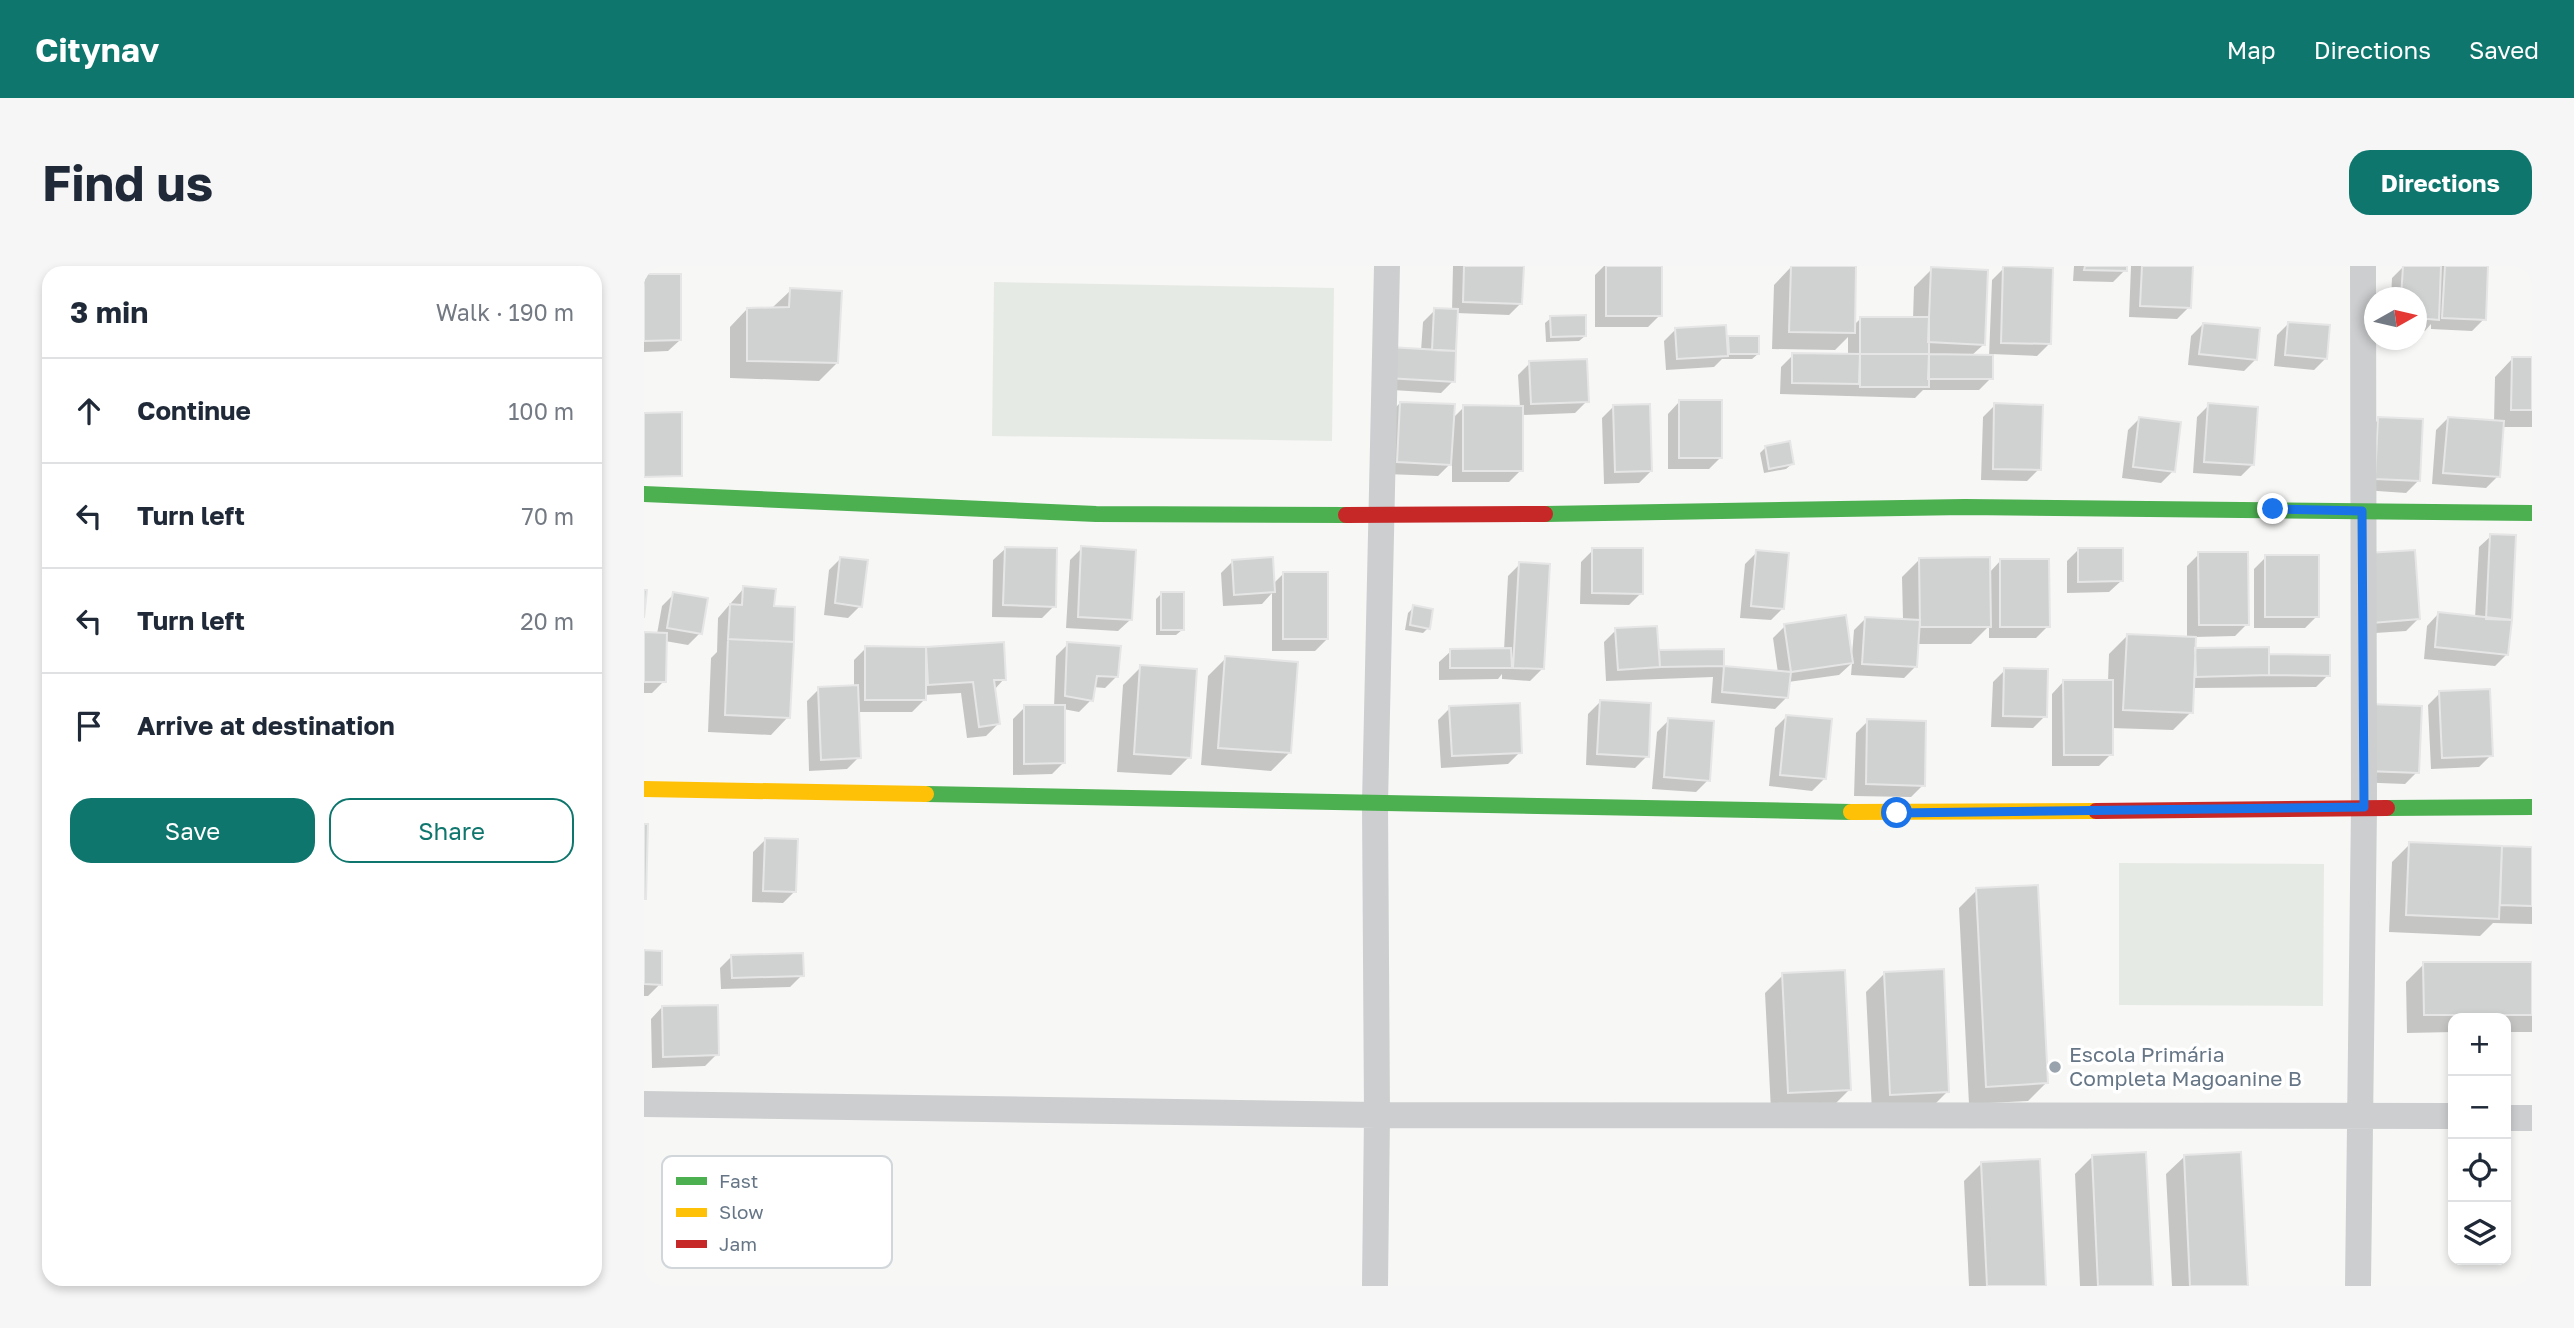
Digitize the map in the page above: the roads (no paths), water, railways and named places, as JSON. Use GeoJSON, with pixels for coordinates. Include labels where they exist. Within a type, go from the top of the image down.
{"type":"FeatureCollection","features":[{"type":"Feature","properties":{"kind":"street"},"geometry":{"type":"LineString","coordinates":[[1375,1286],[1375,803],[1387,266]]}},
{"type":"Feature","properties":{"kind":"street"},"geometry":{"type":"LineString","coordinates":[[2358,1286],[2364,807],[2363,266]]}},
{"type":"Feature","properties":{"kind":"street"},"geometry":{"type":"LineString","coordinates":[[644,494],[1096,514],[1381,514],[1965,507],[2532,513]]}},
{"type":"Feature","properties":{"kind":"street"},"geometry":{"type":"LineString","coordinates":[[644,789],[1897,813],[2532,807]]}},
{"type":"Feature","properties":{"kind":"street"},"geometry":{"type":"LineString","coordinates":[[644,1104],[1377,1115],[2448,1116]]}},
{"type":"Feature","properties":{"kind":"street"},"geometry":{"type":"LineString","coordinates":[[2511,1118],[2532,1118]]}},
{"type":"Feature","properties":{"kind":"place","name":"Escola Primária Completa Magoanine B"},"geometry":{"type":"Point","coordinates":[2055,1067]}}]}
